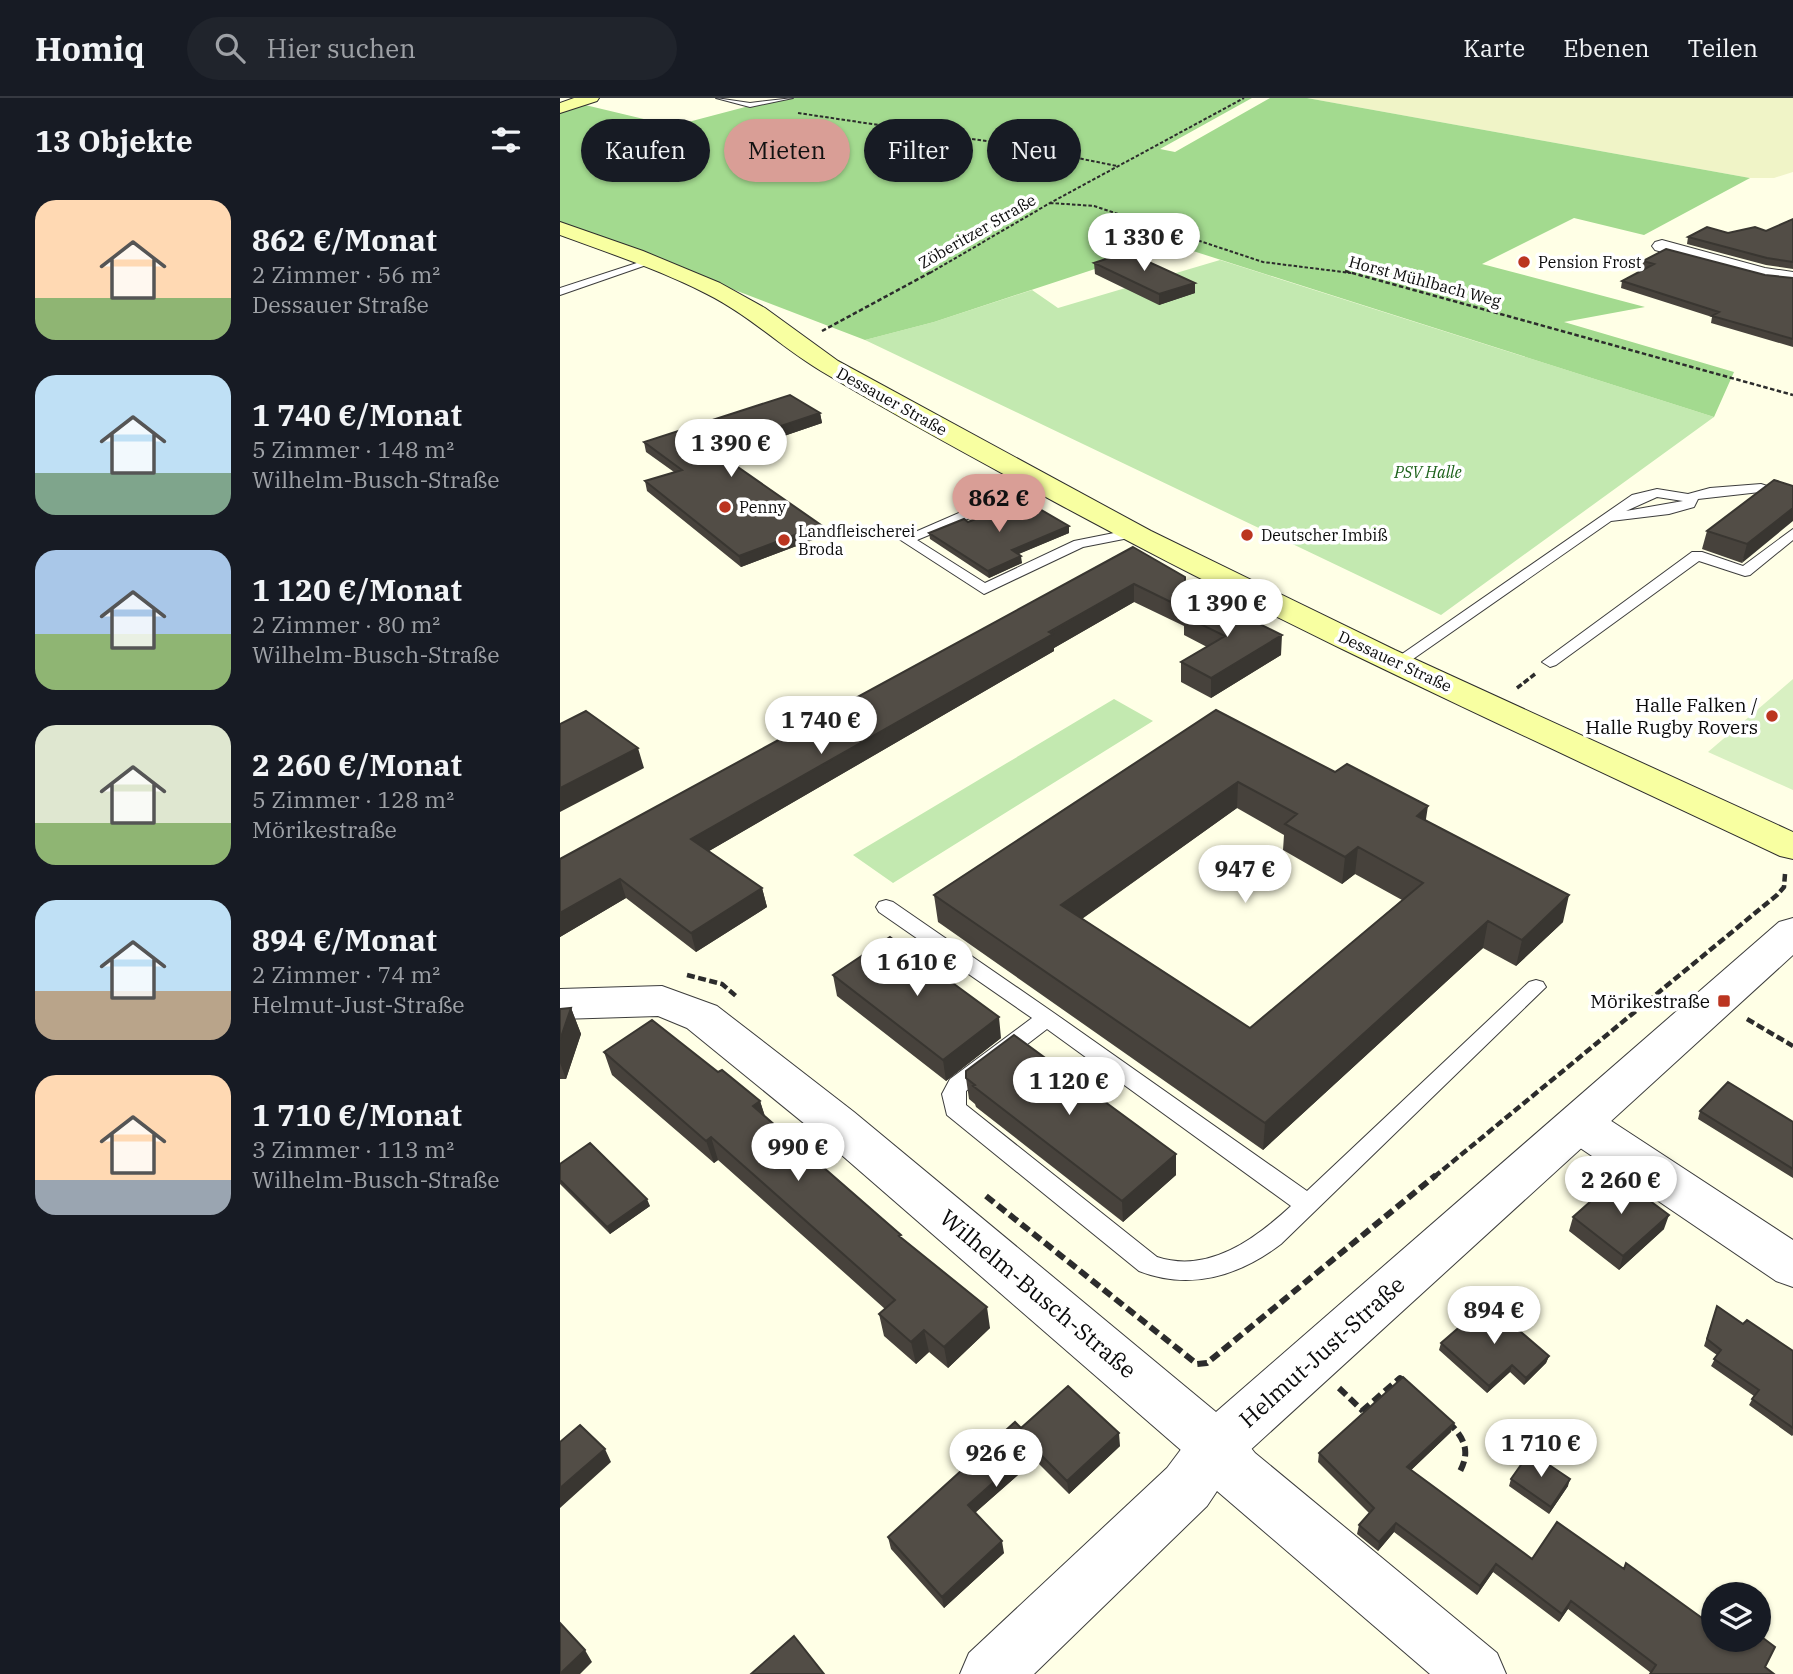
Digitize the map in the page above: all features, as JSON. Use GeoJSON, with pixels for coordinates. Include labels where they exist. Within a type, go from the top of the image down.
{"type":"FeatureCollection","features":[{"type":"Feature","properties":{"kind":"main road"},"geometry":{"type":"LineString","coordinates":[[566,106],[591,98]]}},
{"type":"Feature","properties":{"kind":"main road","name":"Dessauer Straße"},"geometry":{"type":"LineString","coordinates":[[560,228],[650,262],[756,313],[847,376],[1134,533],[1397,663],[1793,847]]}},
{"type":"Feature","properties":{"kind":"street"},"geometry":{"type":"LineString","coordinates":[[1662,246],[1764,274],[1793,278]]}},
{"type":"Feature","properties":{"kind":"street","name":"Helmut-Just-Straße"},"geometry":{"type":"LineString","coordinates":[[990,1674],[1187,1487],[1216,1446],[1793,932]]}},
{"type":"Feature","properties":{"kind":"street","name":"Wilhelm-Busch-Straße"},"geometry":{"type":"LineString","coordinates":[[560,1004],[662,1001],[702,1017],[838,1125],[1216,1446],[1236,1472],[1476,1674]]}},
{"type":"Feature","properties":{"kind":"street"},"geometry":{"type":"LineString","coordinates":[[1580,1124],[1793,1266]]}},
{"type":"Feature","properties":{"kind":"lane"},"geometry":{"type":"LineString","coordinates":[[720,98],[750,105],[789,98]]}},
{"type":"Feature","properties":{"kind":"lane"},"geometry":{"type":"LineString","coordinates":[[560,292],[650,262]]}},
{"type":"Feature","properties":{"kind":"lane"},"geometry":{"type":"LineString","coordinates":[[1031,477],[1007,487],[996,502],[906,539],[984,589],[1079,544],[1134,533]]}},
{"type":"Feature","properties":{"kind":"lane"},"geometry":{"type":"LineString","coordinates":[[1397,663],[1631,500],[1651,492],[1686,498],[1710,492],[1761,488],[1793,499]]}},
{"type":"Feature","properties":{"kind":"lane"},"geometry":{"type":"LineString","coordinates":[[1550,662],[1697,555],[1745,572],[1788,534]]}},
{"type":"Feature","properties":{"kind":"lane"},"geometry":{"type":"LineString","coordinates":[[886,907],[1047,1018],[1308,1205]]}},
{"type":"Feature","properties":{"kind":"lane"},"geometry":{"type":"LineString","coordinates":[[1047,1018],[958,1085],[953,1094],[955,1110],[1148,1264],[1170,1273],[1217,1268],[1236,1262],[1270,1241],[1536,987]]}},
{"type":"Feature","properties":{"kind":"path","name":"Zöberitzer Straße"},"geometry":{"type":"LineString","coordinates":[[796,343],[880,302],[1050,203],[1244,98]]}},
{"type":"Feature","properties":{"kind":"path"},"geometry":{"type":"LineString","coordinates":[[750,105],[1035,148],[1118,166]]}},
{"type":"Feature","properties":{"kind":"path","name":"Horst Mühlbach Weg"},"geometry":{"type":"LineString","coordinates":[[1050,203],[1094,206],[1180,231],[1264,262],[1340,270],[1793,395]]}},
{"type":"Feature","properties":{"kind":"path"},"geometry":{"type":"LineString","coordinates":[[1719,997],[1752,1023],[1793,1046]]}},
{"type":"Feature","properties":{"kind":"path"},"geometry":{"type":"LineString","coordinates":[[1362,1411],[1400,1378],[1409,1386]]}},
{"type":"Feature","properties":{"kind":"path"},"geometry":{"type":"LineString","coordinates":[[1445,1419],[1463,1436],[1467,1448],[1466,1462],[1459,1473]]}},
{"type":"Feature","properties":{"kind":"green space"},"geometry":{"type":"Polygon","coordinates":[[[791,98],[1252,98],[1160,149],[1175,152],[1270,98],[1307,98],[1750,178],[1644,235],[1574,218],[1482,264],[1645,307],[1564,322],[1734,372],[1714,417],[1171,244],[934,322],[865,340],[560,223],[560,110],[581,104],[644,119],[581,119],[581,182],[710,182],[710,119],[700,119],[791,98]]]}},
{"type":"Feature","properties":{"kind":"green space"},"geometry":{"type":"Polygon","coordinates":[[[1307,98],[1793,98],[1793,172],[1774,178],[1750,178],[1307,98]]]}},
{"type":"Feature","properties":{"kind":"green space","name":"PSV Halle"},"geometry":{"type":"Polygon","coordinates":[[[1220,260],[1714,417],[1441,615],[865,340],[934,322],[1032,290],[1058,308],[1220,260]]]}},
{"type":"Feature","properties":{"kind":"green space","name":"Halle Falken / Halle Rugby Rovers"},"geometry":{"type":"Polygon","coordinates":[[[1793,679],[1793,790],[1708,752],[1793,679]]]}},
{"type":"Feature","properties":{"kind":"green space"},"geometry":{"type":"Polygon","coordinates":[[[1114,699],[1153,721],[893,883],[853,855],[1114,699]]]}},
{"type":"Feature","properties":{"kind":"building"},"geometry":{"type":"Polygon","coordinates":[[[1793,219],[1793,262],[1767,258],[1688,237],[1707,227],[1728,233],[1755,227],[1766,231],[1793,219]]]}},
{"type":"Feature","properties":{"kind":"building"},"geometry":{"type":"Polygon","coordinates":[[[1666,249],[1765,275],[1793,278],[1793,339],[1712,316],[1719,312],[1622,281],[1654,264],[1643,261],[1666,249]]]}},
{"type":"Feature","properties":{"kind":"building"},"geometry":{"type":"Polygon","coordinates":[[[1127,252],[1195,283],[1159,294],[1094,263],[1127,252]]]}},
{"type":"Feature","properties":{"kind":"building"},"geometry":{"type":"Polygon","coordinates":[[[790,395],[820,413],[712,449],[821,525],[739,556],[645,481],[682,470],[644,442],[790,395]]]}},
{"type":"Feature","properties":{"kind":"building"},"geometry":{"type":"Polygon","coordinates":[[[1774,480],[1793,486],[1793,508],[1747,544],[1707,531],[1774,480]]]}},
{"type":"Feature","properties":{"kind":"building"},"geometry":{"type":"Polygon","coordinates":[[[1024,500],[1069,526],[1012,550],[1021,556],[988,571],[929,533],[964,519],[968,522],[1024,500]]]}},
{"type":"Feature","properties":{"kind":"building"},"geometry":{"type":"Polygon","coordinates":[[[1133,547],[1185,577],[1185,609],[1134,584],[1049,632],[1053,634],[691,839],[762,888],[691,933],[620,879],[560,913],[560,859],[1133,547]]]}},
{"type":"Feature","properties":{"kind":"building"},"geometry":{"type":"Polygon","coordinates":[[[1211,600],[1282,635],[1211,678],[1181,662],[1225,636],[1184,616],[1211,600]]]}},
{"type":"Feature","properties":{"kind":"building"},"geometry":{"type":"Polygon","coordinates":[[[1216,710],[1335,772],[1347,764],[1428,806],[1417,816],[1569,895],[1522,940],[1488,921],[1265,1123],[934,895],[1216,710]],[[1238,782],[1061,905],[1250,1028],[1423,883],[1358,847],[1345,857],[1285,824],[1297,814],[1238,782]]]}},
{"type":"Feature","properties":{"kind":"building"},"geometry":{"type":"Polygon","coordinates":[[[586,711],[638,748],[560,788],[560,724],[586,711]]]}},
{"type":"Feature","properties":{"kind":"building"},"geometry":{"type":"Polygon","coordinates":[[[890,937],[999,1017],[943,1060],[833,975],[890,937]]]}},
{"type":"Feature","properties":{"kind":"building"},"geometry":{"type":"Polygon","coordinates":[[[571,1008],[560,1040],[560,1009],[571,1008]]]}},
{"type":"Feature","properties":{"kind":"building"},"geometry":{"type":"Polygon","coordinates":[[[652,1020],[760,1101],[753,1106],[901,1235],[899,1236],[987,1307],[944,1347],[924,1330],[911,1342],[879,1314],[895,1300],[711,1137],[706,1141],[604,1052],[652,1020]]]}},
{"type":"Feature","properties":{"kind":"building"},"geometry":{"type":"Polygon","coordinates":[[[1014,1035],[1176,1154],[1122,1201],[966,1078],[966,1071],[1014,1035]]]}},
{"type":"Feature","properties":{"kind":"building"},"geometry":{"type":"Polygon","coordinates":[[[1728,1082],[1793,1122],[1793,1169],[1700,1111],[1728,1082]]]}},
{"type":"Feature","properties":{"kind":"building"},"geometry":{"type":"Polygon","coordinates":[[[590,1143],[647,1199],[607,1227],[560,1180],[560,1164],[590,1143]]]}},
{"type":"Feature","properties":{"kind":"building"},"geometry":{"type":"Polygon","coordinates":[[[1618,1177],[1669,1215],[1623,1256],[1573,1217],[1618,1177]]]}},
{"type":"Feature","properties":{"kind":"building"},"geometry":{"type":"Polygon","coordinates":[[[1487,1303],[1549,1356],[1526,1378],[1512,1365],[1489,1386],[1441,1343],[1487,1303]]]}},
{"type":"Feature","properties":{"kind":"building"},"geometry":{"type":"Polygon","coordinates":[[[1717,1306],[1743,1324],[1747,1320],[1793,1351],[1793,1428],[1752,1399],[1759,1390],[1714,1359],[1721,1350],[1707,1339],[1717,1306]]]}},
{"type":"Feature","properties":{"kind":"building"},"geometry":{"type":"Polygon","coordinates":[[[1403,1377],[1454,1423],[1407,1467],[1532,1559],[1557,1522],[1624,1569],[1626,1563],[1701,1617],[1701,1652],[1771,1652],[1771,1644],[1775,1647],[1765,1667],[1774,1674],[1650,1674],[1656,1665],[1571,1601],[1562,1614],[1496,1564],[1480,1586],[1396,1523],[1379,1542],[1359,1525],[1374,1508],[1319,1453],[1403,1377]]]}},
{"type":"Feature","properties":{"kind":"building"},"geometry":{"type":"Polygon","coordinates":[[[1068,1386],[1119,1433],[1067,1481],[1033,1447],[968,1505],[1002,1541],[942,1597],[888,1537],[1015,1422],[1021,1428],[1068,1386]]]}},
{"type":"Feature","properties":{"kind":"building"},"geometry":{"type":"Polygon","coordinates":[[[580,1425],[605,1449],[560,1488],[560,1442],[580,1425]]]}},
{"type":"Feature","properties":{"kind":"building"},"geometry":{"type":"Polygon","coordinates":[[[1530,1452],[1570,1479],[1551,1507],[1511,1479],[1530,1452]]]}},
{"type":"Feature","properties":{"kind":"building"},"geometry":{"type":"Polygon","coordinates":[[[560,1623],[585,1650],[560,1674],[560,1623]]]}},
{"type":"Feature","properties":{"kind":"building"},"geometry":{"type":"Polygon","coordinates":[[[794,1636],[824,1674],[751,1674],[794,1636]]]}},
{"type":"Feature","properties":{"kind":"place","name":"Pension Frost"},"geometry":{"type":"Point","coordinates":[1524,262]}},
{"type":"Feature","properties":{"kind":"place","name":"Penny"},"geometry":{"type":"Point","coordinates":[725,507]}},
{"type":"Feature","properties":{"kind":"place","name":"Deutscher Imbiß"},"geometry":{"type":"Point","coordinates":[1247,535]}},
{"type":"Feature","properties":{"kind":"place","name":"Landfleischerei Broda"},"geometry":{"type":"Point","coordinates":[784,540]}},
{"type":"Feature","properties":{"kind":"place","name":"Halle Falken / Halle Rugby Rovers"},"geometry":{"type":"Point","coordinates":[1772,716]}},
{"type":"Feature","properties":{"kind":"place","name":"Mörikestraße"},"geometry":{"type":"Point","coordinates":[1724,1001]}}]}
